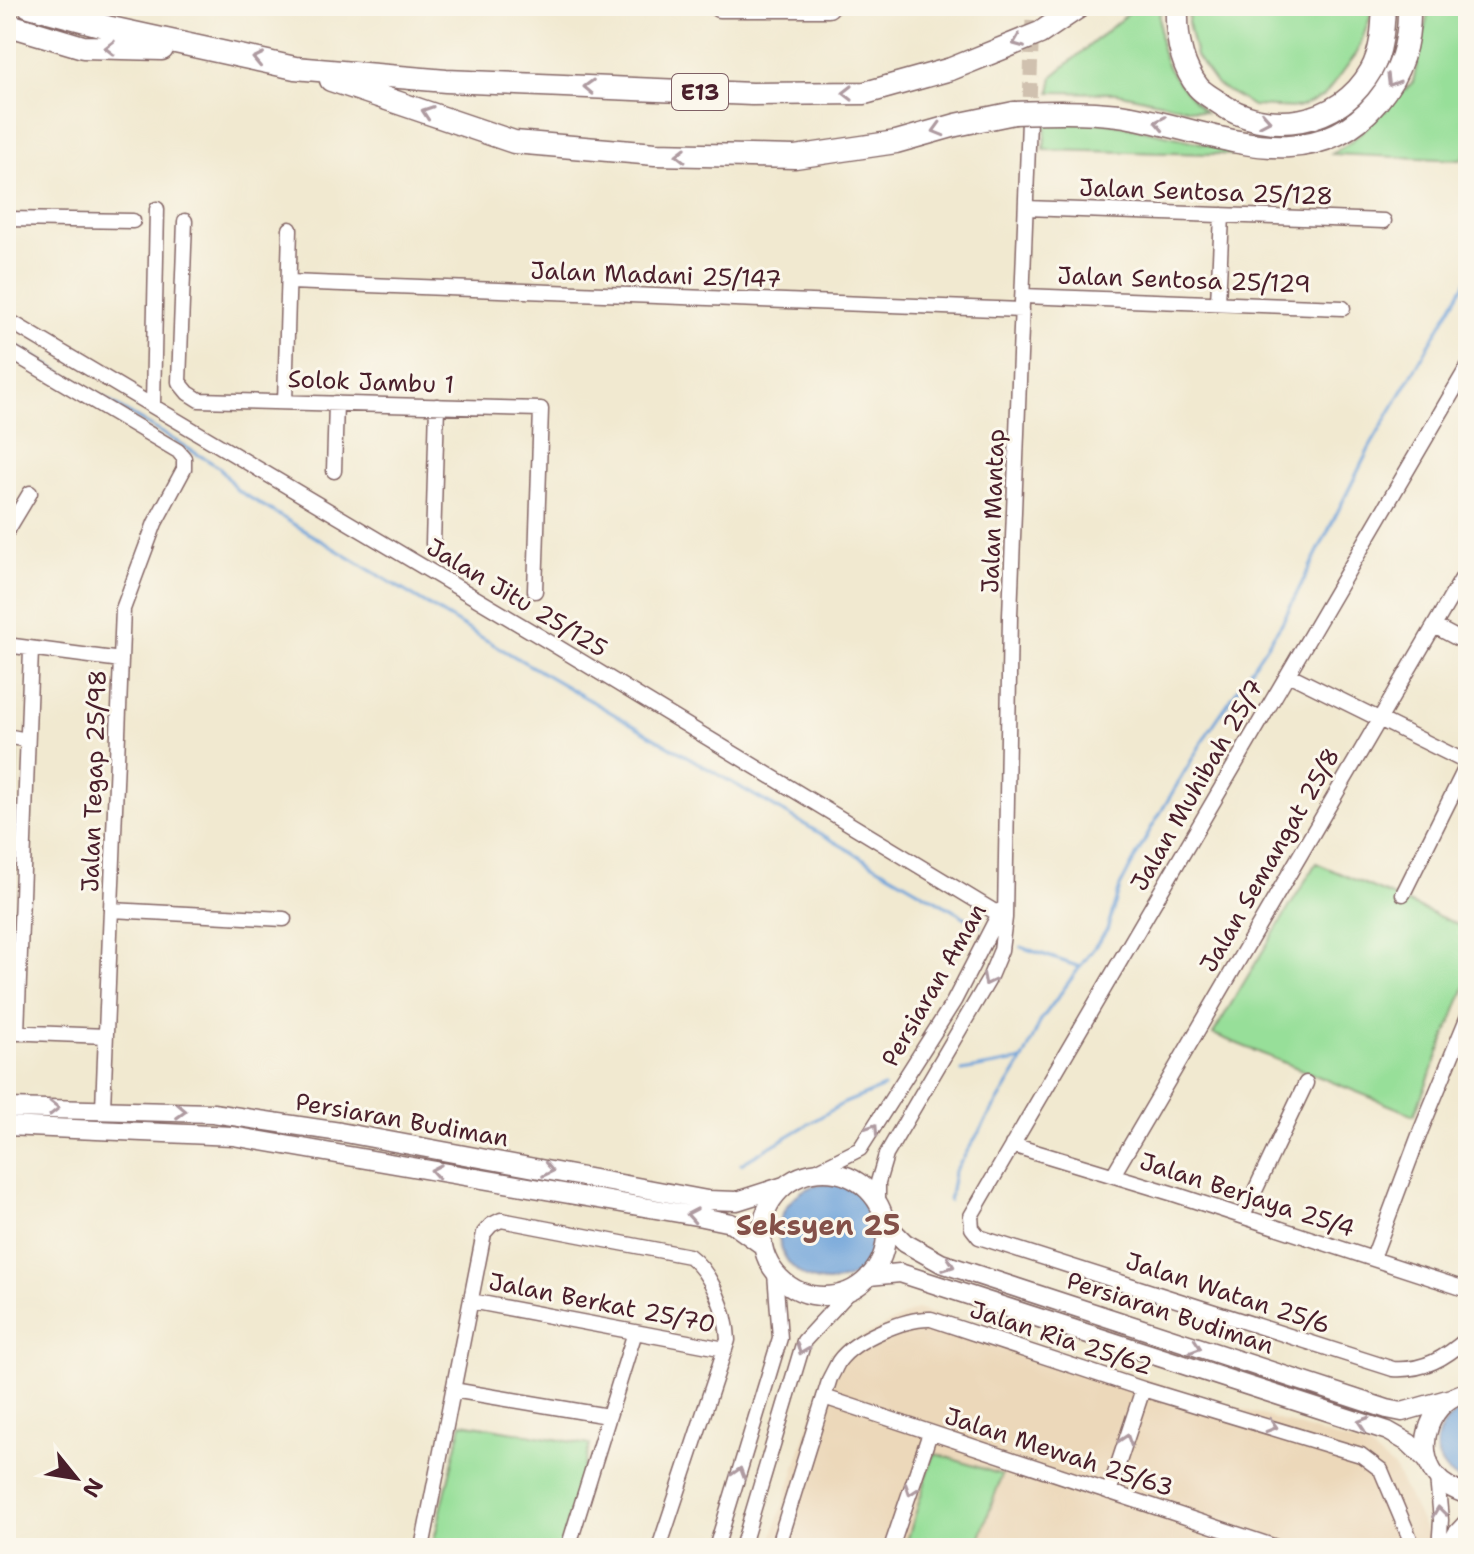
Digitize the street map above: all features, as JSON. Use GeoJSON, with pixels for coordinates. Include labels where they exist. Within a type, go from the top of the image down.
{"type":"FeatureCollection","features":[{"type":"Feature","properties":{"kind":"highway","name":"E13"},"geometry":{"type":"LineString","coordinates":[[29,6],[111,28],[295,68],[477,82],[752,94],[865,93],[951,69],[1040,33],[1080,6]]}},
{"type":"Feature","properties":{"kind":"highway"},"geometry":{"type":"LineString","coordinates":[[719,6],[828,6]]}},
{"type":"Feature","properties":{"kind":"highway"},"geometry":{"type":"LineString","coordinates":[[1177,6],[1178,44],[1199,88],[1231,112],[1268,123],[1302,122],[1330,111],[1354,94],[1372,70],[1383,38],[1384,6]]}},
{"type":"Feature","properties":{"kind":"highway"},"geometry":{"type":"LineString","coordinates":[[295,68],[514,142],[655,154],[795,157],[896,142],[1060,111],[1118,115],[1271,148],[1304,146],[1340,133],[1366,115],[1386,91],[1400,67],[1408,40],[1409,6]]}},
{"type":"Feature","properties":{"kind":"highway"},"geometry":{"type":"LineString","coordinates":[[6,24],[83,47],[216,50]]}},
{"type":"Feature","properties":{"kind":"main road","name":"Persiaran Budiman"},"geometry":{"type":"LineString","coordinates":[[6,1108],[213,1113],[340,1132],[707,1200],[737,1201],[784,1186]]}},
{"type":"Feature","properties":{"kind":"main road"},"geometry":{"type":"LineString","coordinates":[[103,1108],[119,1120],[233,1136]]}},
{"type":"Feature","properties":{"kind":"main road","name":"Persiaran Budiman"},"geometry":{"type":"LineString","coordinates":[[6,1126],[233,1136],[702,1217],[731,1223],[762,1245]]}},
{"type":"Feature","properties":{"kind":"main road"},"geometry":{"type":"LineString","coordinates":[[6,1136],[40,1127]]}},
{"type":"Feature","properties":{"kind":"main road"},"geometry":{"type":"LineString","coordinates":[[831,1172],[850,1177],[866,1188],[878,1203],[885,1223],[883,1252],[869,1276],[851,1290],[831,1296],[810,1295],[790,1287],[775,1273],[762,1245],[762,1229],[765,1213],[784,1186],[812,1173],[831,1172]]}},
{"type":"Feature","properties":{"kind":"main road","name":"Persiaran Budiman"},"geometry":{"type":"LineString","coordinates":[[885,1223],[920,1254],[941,1263],[1387,1409],[1402,1412],[1462,1393]]}},
{"type":"Feature","properties":{"kind":"main road","name":"Persiaran Budiman"},"geometry":{"type":"LineString","coordinates":[[869,1276],[900,1273],[1388,1431],[1409,1443],[1453,1490],[1468,1495]]}},
{"type":"Feature","properties":{"kind":"main road"},"geometry":{"type":"LineString","coordinates":[[1433,1469],[1426,1438],[1433,1415],[1462,1393]]}},
{"type":"Feature","properties":{"kind":"street","name":"Jalan Mantap"},"geometry":{"type":"LineString","coordinates":[[1002,913],[1026,208],[1022,116]]}},
{"type":"Feature","properties":{"kind":"street","name":"Jalan Sentosa 25/128"},"geometry":{"type":"LineString","coordinates":[[1026,208],[1384,221]]}},
{"type":"Feature","properties":{"kind":"street"},"geometry":{"type":"LineString","coordinates":[[153,404],[157,209]]}},
{"type":"Feature","properties":{"kind":"street"},"geometry":{"type":"LineString","coordinates":[[1218,303],[1222,215]]}},
{"type":"Feature","properties":{"kind":"street"},"geometry":{"type":"LineString","coordinates":[[6,219],[133,221]]}},
{"type":"Feature","properties":{"kind":"street"},"geometry":{"type":"LineString","coordinates":[[155,364],[179,363],[185,221]]}},
{"type":"Feature","properties":{"kind":"street"},"geometry":{"type":"LineString","coordinates":[[285,402],[290,229]]}},
{"type":"Feature","properties":{"kind":"street","name":"Jalan Madani 25/147"},"geometry":{"type":"LineString","coordinates":[[289,282],[1023,303]]}},
{"type":"Feature","properties":{"kind":"street","name":"Jalan Sentosa 25/129"},"geometry":{"type":"LineString","coordinates":[[1023,303],[1218,303],[1343,308]]}},
{"type":"Feature","properties":{"kind":"street","name":"Jalan Jitu 25/125"},"geometry":{"type":"LineString","coordinates":[[6,319],[1002,913]]}},
{"type":"Feature","properties":{"kind":"street","name":"Jalan Tegap 25/98"},"geometry":{"type":"LineString","coordinates":[[6,349],[178,451],[184,458],[184,469],[155,523],[123,609],[103,1108]]}},
{"type":"Feature","properties":{"kind":"street","name":"Solok Jambu 1"},"geometry":{"type":"LineString","coordinates":[[179,363],[179,382],[199,400],[541,409],[535,591]]}},
{"type":"Feature","properties":{"kind":"street","name":"Jalan Muhibah 25/7"},"geometry":{"type":"LineString","coordinates":[[972,1228],[971,1216],[1468,366]]}},
{"type":"Feature","properties":{"kind":"street"},"geometry":{"type":"LineString","coordinates":[[334,471],[336,403]]}},
{"type":"Feature","properties":{"kind":"street"},"geometry":{"type":"LineString","coordinates":[[433,544],[437,406]]}},
{"type":"Feature","properties":{"kind":"street"},"geometry":{"type":"LineString","coordinates":[[6,533],[30,493]]}},
{"type":"Feature","properties":{"kind":"street","name":"Jalan Semangat 25/8"},"geometry":{"type":"LineString","coordinates":[[1113,1175],[1468,568]]}},
{"type":"Feature","properties":{"kind":"street"},"geometry":{"type":"LineString","coordinates":[[1434,626],[1468,644]]}},
{"type":"Feature","properties":{"kind":"street"},"geometry":{"type":"LineString","coordinates":[[6,645],[121,660]]}},
{"type":"Feature","properties":{"kind":"street"},"geometry":{"type":"LineString","coordinates":[[31,650],[13,949],[12,1032],[106,1036]]}},
{"type":"Feature","properties":{"kind":"street"},"geometry":{"type":"LineString","coordinates":[[1288,674],[1468,763],[1403,894]]}},
{"type":"Feature","properties":{"kind":"street"},"geometry":{"type":"LineString","coordinates":[[6,736],[27,740]]}},
{"type":"Feature","properties":{"kind":"street"},"geometry":{"type":"LineString","coordinates":[[111,910],[284,919]]}},
{"type":"Feature","properties":{"kind":"street","name":"Persiaran Aman"},"geometry":{"type":"LineString","coordinates":[[812,1173],[860,1149],[954,1001],[1002,913]]}},
{"type":"Feature","properties":{"kind":"street","name":"Persiaran Aman"},"geometry":{"type":"LineString","coordinates":[[878,1203],[878,1182],[886,1155],[988,981],[1001,950],[1002,913]]}},
{"type":"Feature","properties":{"kind":"street"},"geometry":{"type":"LineString","coordinates":[[1373,1258],[1468,1016]]}},
{"type":"Feature","properties":{"kind":"street"},"geometry":{"type":"LineString","coordinates":[[1243,1216],[1306,1083]]}},
{"type":"Feature","properties":{"kind":"street","name":"Jalan Berjaya 25/4"},"geometry":{"type":"LineString","coordinates":[[1012,1145],[1468,1290]]}},
{"type":"Feature","properties":{"kind":"street"},"geometry":{"type":"LineString","coordinates":[[422,1548],[484,1233],[501,1220],[689,1256],[702,1265],[728,1323],[728,1340],[659,1548]]}},
{"type":"Feature","properties":{"kind":"street","name":"Jalan Watan 25/6"},"geometry":{"type":"LineString","coordinates":[[972,1228],[979,1237],[1393,1369],[1411,1370],[1443,1359],[1468,1338]]}},
{"type":"Feature","properties":{"kind":"street"},"geometry":{"type":"LineString","coordinates":[[716,1548],[780,1338],[775,1273]]}},
{"type":"Feature","properties":{"kind":"street"},"geometry":{"type":"LineString","coordinates":[[742,1548],[804,1341],[851,1290]]}},
{"type":"Feature","properties":{"kind":"street","name":"Jalan Berkat 25/70"},"geometry":{"type":"LineString","coordinates":[[471,1301],[725,1349]]}},
{"type":"Feature","properties":{"kind":"street","name":"Jalan Ria 25/62"},"geometry":{"type":"LineString","coordinates":[[777,1548],[835,1369],[848,1352],[914,1318],[931,1319],[1143,1389],[1361,1455],[1381,1470],[1411,1541],[1409,1548]]}},
{"type":"Feature","properties":{"kind":"street"},"geometry":{"type":"LineString","coordinates":[[568,1548],[635,1332]]}},
{"type":"Feature","properties":{"kind":"street"},"geometry":{"type":"LineString","coordinates":[[1109,1492],[1143,1389]]}},
{"type":"Feature","properties":{"kind":"street"},"geometry":{"type":"LineString","coordinates":[[453,1390],[608,1416]]}},
{"type":"Feature","properties":{"kind":"street","name":"Jalan Mewah 25/63"},"geometry":{"type":"LineString","coordinates":[[824,1397],[1279,1548]]}},
{"type":"Feature","properties":{"kind":"street"},"geometry":{"type":"LineString","coordinates":[[891,1548],[930,1433]]}},
{"type":"Feature","properties":{"kind":"street"},"geometry":{"type":"LineString","coordinates":[[1433,1469],[1441,1520],[1439,1548]]}},
{"type":"Feature","properties":{"kind":"street"},"geometry":{"type":"LineString","coordinates":[[1447,1548],[1468,1519]]}},
{"type":"Feature","properties":{"kind":"shaded area"},"geometry":{"type":"Polygon","coordinates":[[[917,1309],[1369,1448],[1394,1468],[1429,1537],[1425,1548],[769,1548],[832,1353],[917,1309]]]}},
{"type":"Feature","properties":{"kind":"green space"},"geometry":{"type":"Polygon","coordinates":[[[1137,6],[1160,6],[1161,41],[1168,66],[1205,112],[1117,93],[1050,92],[1053,76],[1137,6]]]}},
{"type":"Feature","properties":{"kind":"green space"},"geometry":{"type":"Polygon","coordinates":[[[1190,6],[1368,6],[1371,15],[1357,53],[1324,96],[1298,108],[1253,106],[1217,85],[1196,56],[1188,22],[1190,6]]]}},
{"type":"Feature","properties":{"kind":"green space"},"geometry":{"type":"Polygon","coordinates":[[[1426,6],[1468,6],[1468,148],[1461,160],[1332,154],[1352,141],[1413,82],[1428,13],[1426,6]]]}},
{"type":"Feature","properties":{"kind":"green space"},"geometry":{"type":"Polygon","coordinates":[[[1107,122],[1255,155],[1044,150],[1046,123],[1107,122]]]}},
{"type":"Feature","properties":{"kind":"green space"},"geometry":{"type":"Polygon","coordinates":[[[6,746],[17,748],[10,937],[6,937],[6,746]]]}},
{"type":"Feature","properties":{"kind":"green space"},"geometry":{"type":"Polygon","coordinates":[[[1316,863],[1468,929],[1468,980],[1414,1115],[1213,1034],[1316,863]]]}},
{"type":"Feature","properties":{"kind":"green space"},"geometry":{"type":"Polygon","coordinates":[[[462,1423],[590,1445],[560,1548],[432,1548],[462,1423]]]}},
{"type":"Feature","properties":{"kind":"green space"},"geometry":{"type":"Polygon","coordinates":[[[934,1453],[1002,1475],[976,1548],[905,1548],[934,1453]]]}},
{"type":"Feature","properties":{"kind":"water"},"geometry":{"type":"Polygon","coordinates":[[[828,1184],[847,1187],[863,1198],[874,1214],[877,1233],[874,1252],[863,1268],[847,1279],[828,1282],[809,1279],[793,1268],[782,1252],[779,1233],[782,1214],[793,1198],[809,1187],[828,1184]]]}},
{"type":"Feature","properties":{"kind":"water"},"geometry":{"type":"Polygon","coordinates":[[[1463,1409],[1468,1409],[1468,1484],[1445,1469],[1437,1449],[1443,1427],[1463,1409]]]}},
{"type":"Feature","properties":{"kind":"waterway"},"geometry":{"type":"LineString","coordinates":[[949,1201],[954,1173],[1023,1060],[1041,1020],[1107,930],[1120,887],[1149,832],[1207,734],[1282,623],[1370,447],[1468,278]]}},
{"type":"Feature","properties":{"kind":"waterway"},"geometry":{"type":"LineString","coordinates":[[6,340],[219,467],[237,490],[486,640],[980,926]]}},
{"type":"Feature","properties":{"kind":"waterway"},"geometry":{"type":"LineString","coordinates":[[1021,947],[1080,967]]}},
{"type":"Feature","properties":{"kind":"waterway"},"geometry":{"type":"LineString","coordinates":[[962,1071],[1023,1060]]}},
{"type":"Feature","properties":{"kind":"waterway"},"geometry":{"type":"LineString","coordinates":[[741,1164],[842,1104],[884,1087]]}},
{"type":"Feature","properties":{"kind":"tunnel"},"geometry":{"type":"LineString","coordinates":[[1029,118],[1033,6]]}},
{"type":"Feature","properties":{"kind":"district","name":"Seksyen 25"},"geometry":{"type":"Point","coordinates":[818,1225]}}]}
